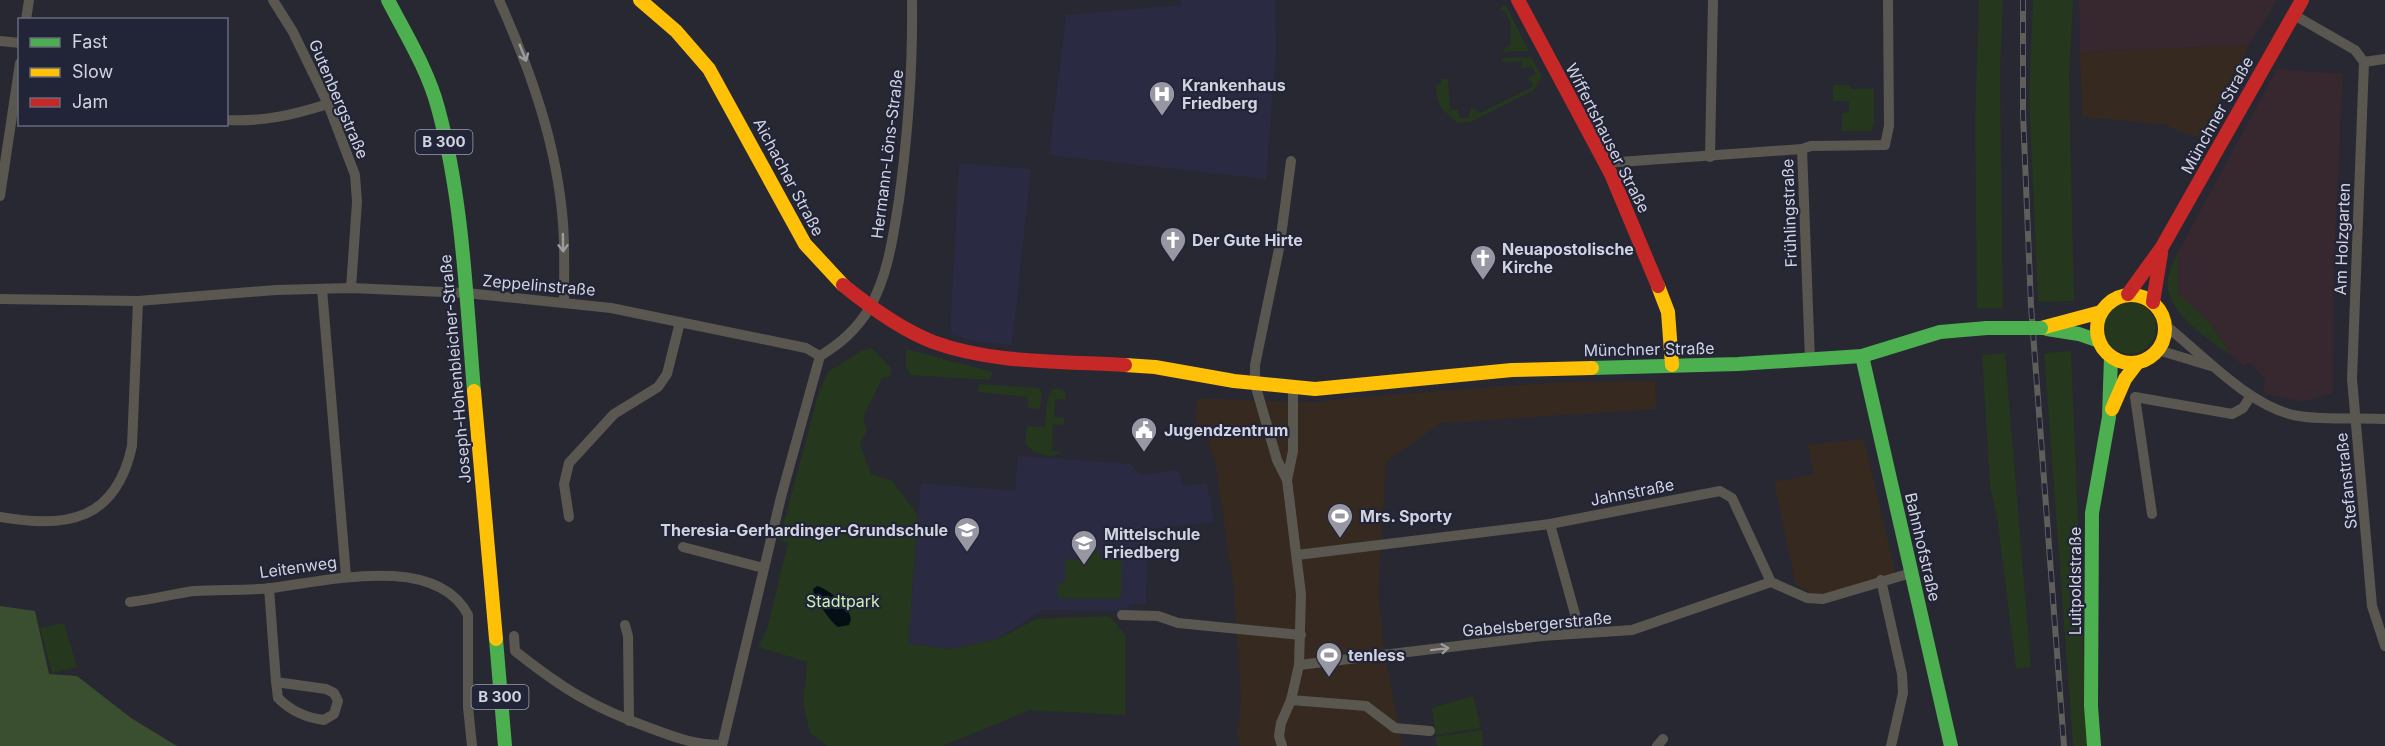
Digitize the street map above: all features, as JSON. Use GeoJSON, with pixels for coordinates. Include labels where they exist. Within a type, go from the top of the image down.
{"type":"FeatureCollection","features":[{"type":"Feature","properties":{"kind":"main road","name":"Joseph-Hohenbleicher-Straße"},"geometry":{"type":"LineString","coordinates":[[388,0],[418,58],[438,107],[454,190],[466,293],[505,746]]}},
{"type":"Feature","properties":{"kind":"main road","name":"Aichacher Straße"},"geometry":{"type":"LineString","coordinates":[[640,0],[676,31],[710,69],[805,244],[834,277],[870,307],[931,341],[993,357],[1155,367],[1256,384]]}},
{"type":"Feature","properties":{"kind":"main road","name":"Wiffertshauser Straße"},"geometry":{"type":"LineString","coordinates":[[1518,0],[1605,163],[1668,312],[1672,364]]}},
{"type":"Feature","properties":{"kind":"main road","name":"Münchner Straße"},"geometry":{"type":"LineString","coordinates":[[2128,294],[2162,247],[2302,0]]}},
{"type":"Feature","properties":{"kind":"main road","name":"Münchner Straße"},"geometry":{"type":"LineString","coordinates":[[2153,302],[2162,247]]}},
{"type":"Feature","properties":{"kind":"main road"},"geometry":{"type":"LineString","coordinates":[[2128,294],[2143,296],[2153,302],[2160,310],[2165,325],[2163,341],[2158,350],[2138,363],[2123,363],[2111,357],[2099,341],[2096,326],[2101,312],[2114,298],[2128,294]]}},
{"type":"Feature","properties":{"kind":"main road","name":"Münchner Straße"},"geometry":{"type":"LineString","coordinates":[[1256,384],[1293,389],[1512,370],[1810,360],[1862,356],[1940,332],[2065,326],[2101,312]]}},
{"type":"Feature","properties":{"kind":"main road","name":"Münchner Straße"},"geometry":{"type":"LineString","coordinates":[[2065,326],[2099,341]]}},
{"type":"Feature","properties":{"kind":"main road","name":"Bahnhofstraße"},"geometry":{"type":"LineString","coordinates":[[1862,356],[1952,746]]}},
{"type":"Feature","properties":{"kind":"main road","name":"Luitpoldstraße"},"geometry":{"type":"LineString","coordinates":[[2094,746],[2091,706],[2092,513],[2109,417],[2111,357]]}},
{"type":"Feature","properties":{"kind":"main road","name":"Luitpoldstraße"},"geometry":{"type":"LineString","coordinates":[[2109,417],[2125,379],[2138,363]]}},
{"type":"Feature","properties":{"kind":"main road"},"geometry":{"type":"LineString","coordinates":[[1952,746],[1967,746]]}},
{"type":"Feature","properties":{"kind":"street"},"geometry":{"type":"LineString","coordinates":[[26,18],[29,0]]}},
{"type":"Feature","properties":{"kind":"street","name":"Gutenbergstraße"},"geometry":{"type":"LineString","coordinates":[[273,0],[293,32],[328,104],[355,175],[357,202],[351,288]]}},
{"type":"Feature","properties":{"kind":"street"},"geometry":{"type":"LineString","coordinates":[[499,0],[527,64],[553,157],[563,223],[564,301]]}},
{"type":"Feature","properties":{"kind":"street","name":"Hermann-Löns-Straße"},"geometry":{"type":"LineString","coordinates":[[870,307],[885,272],[902,178],[913,68],[912,0]]}},
{"type":"Feature","properties":{"kind":"street"},"geometry":{"type":"LineString","coordinates":[[1710,157],[1713,0]]}},
{"type":"Feature","properties":{"kind":"street","name":"Frühlingstraße"},"geometry":{"type":"LineString","coordinates":[[1810,360],[1802,149],[1811,146],[1885,144],[1889,126],[1888,0]]}},
{"type":"Feature","properties":{"kind":"street"},"geometry":{"type":"LineString","coordinates":[[2294,15],[2355,50],[2364,62],[2385,59]]}},
{"type":"Feature","properties":{"kind":"street"},"geometry":{"type":"LineString","coordinates":[[0,41],[18,43]]}},
{"type":"Feature","properties":{"kind":"street","name":"Am Holzgarten"},"geometry":{"type":"LineString","coordinates":[[2354,417],[2352,379],[2364,62]]}},
{"type":"Feature","properties":{"kind":"street"},"geometry":{"type":"LineString","coordinates":[[0,196],[18,86]]}},
{"type":"Feature","properties":{"kind":"street"},"geometry":{"type":"LineString","coordinates":[[228,120],[262,121],[289,117],[328,104]]}},
{"type":"Feature","properties":{"kind":"street"},"geometry":{"type":"LineString","coordinates":[[1605,163],[1802,149]]}},
{"type":"Feature","properties":{"kind":"street"},"geometry":{"type":"LineString","coordinates":[[1282,746],[1279,736],[1281,723],[1291,700],[1299,665],[1301,594],[1287,480],[1277,460],[1256,384],[1256,359],[1280,244],[1291,161]]}},
{"type":"Feature","properties":{"kind":"street","name":"Zeppelinstraße"},"geometry":{"type":"LineString","coordinates":[[0,299],[138,301],[276,290],[351,288],[466,293],[564,301],[806,348],[820,356]]}},
{"type":"Feature","properties":{"kind":"street"},"geometry":{"type":"LineString","coordinates":[[322,289],[345,576]]}},
{"type":"Feature","properties":{"kind":"street"},"geometry":{"type":"LineString","coordinates":[[0,517],[43,521],[72,519],[96,510],[115,492],[127,469],[132,446],[138,301]]}},
{"type":"Feature","properties":{"kind":"street"},"geometry":{"type":"LineString","coordinates":[[514,636],[515,651],[557,684],[585,702],[628,721],[697,745],[721,745],[811,383],[820,356],[850,335],[870,307]]}},
{"type":"Feature","properties":{"kind":"street"},"geometry":{"type":"LineString","coordinates":[[569,517],[564,484],[569,463],[614,414],[658,387],[667,374],[680,322]]}},
{"type":"Feature","properties":{"kind":"street","name":"Stefanstraße"},"geometry":{"type":"LineString","coordinates":[[2165,325],[2250,397],[2277,411],[2295,416],[2354,417],[2372,606],[2385,646]]}},
{"type":"Feature","properties":{"kind":"street","name":"Stefanstraße"},"geometry":{"type":"LineString","coordinates":[[2158,350],[2217,368]]}},
{"type":"Feature","properties":{"kind":"street"},"geometry":{"type":"LineString","coordinates":[[1287,480],[1293,451],[1293,389]]}},
{"type":"Feature","properties":{"kind":"street"},"geometry":{"type":"LineString","coordinates":[[2152,514],[2135,397],[2232,414],[2243,408],[2250,397]]}},
{"type":"Feature","properties":{"kind":"street"},"geometry":{"type":"LineString","coordinates":[[2354,417],[2385,419]]}},
{"type":"Feature","properties":{"kind":"street","name":"Jahnstraße"},"geometry":{"type":"LineString","coordinates":[[1298,555],[1550,524],[1720,491],[1732,498],[1771,582]]}},
{"type":"Feature","properties":{"kind":"street"},"geometry":{"type":"LineString","coordinates":[[1550,524],[1580,632]]}},
{"type":"Feature","properties":{"kind":"street"},"geometry":{"type":"LineString","coordinates":[[683,547],[764,568]]}},
{"type":"Feature","properties":{"kind":"street"},"geometry":{"type":"LineString","coordinates":[[1771,582],[1807,598],[1823,600],[1881,580],[1911,573]]}},
{"type":"Feature","properties":{"kind":"street","name":"Leitenweg"},"geometry":{"type":"LineString","coordinates":[[130,602],[193,591],[269,588],[345,576],[384,574],[411,578],[451,595],[463,605],[468,615],[468,707],[472,746]]}},
{"type":"Feature","properties":{"kind":"street"},"geometry":{"type":"LineString","coordinates":[[1881,580],[1902,674],[1903,693],[1891,746]]}},
{"type":"Feature","properties":{"kind":"street","name":"Gabelsbergerstraße"},"geometry":{"type":"LineString","coordinates":[[1299,665],[1580,632],[1632,630],[1771,582]]}},
{"type":"Feature","properties":{"kind":"street"},"geometry":{"type":"LineString","coordinates":[[269,588],[276,682],[278,698],[291,708],[317,719],[324,720],[334,714],[338,701],[334,693],[326,689],[276,682]]}},
{"type":"Feature","properties":{"kind":"street"},"geometry":{"type":"LineString","coordinates":[[1122,615],[1158,616],[1178,623],[1301,635]]}},
{"type":"Feature","properties":{"kind":"street"},"geometry":{"type":"LineString","coordinates":[[625,625],[628,636],[628,721]]}},
{"type":"Feature","properties":{"kind":"street"},"geometry":{"type":"LineString","coordinates":[[1291,700],[1366,706],[1395,728],[1430,731]]}},
{"type":"Feature","properties":{"kind":"shaded area","name":"Krankenhaus Friedberg"},"geometry":{"type":"Polygon","coordinates":[[[1181,0],[1275,0],[1276,52],[1266,179],[1049,155],[1066,15],[1181,5],[1181,0]]]}},
{"type":"Feature","properties":{"kind":"shaded area"},"geometry":{"type":"Polygon","coordinates":[[[2079,0],[2277,0],[2249,45],[2080,52],[2079,0]]]}},
{"type":"Feature","properties":{"kind":"shaded area"},"geometry":{"type":"Polygon","coordinates":[[[2249,45],[2200,138],[2170,128],[2170,125],[2082,117],[2080,52],[2249,45]]]}},
{"type":"Feature","properties":{"kind":"shaded area"},"geometry":{"type":"Polygon","coordinates":[[[2277,69],[2343,74],[2334,263],[2333,393],[2302,402],[2263,393],[2265,379],[2250,363],[2243,366],[2232,356],[2210,323],[2177,293],[2178,252],[2277,69]]]}},
{"type":"Feature","properties":{"kind":"shaded area"},"geometry":{"type":"Polygon","coordinates":[[[959,163],[1031,169],[1012,345],[978,342],[950,334],[959,163]]]}},
{"type":"Feature","properties":{"kind":"shaded area"},"geometry":{"type":"Polygon","coordinates":[[[1655,381],[1656,409],[1441,423],[1386,462],[1378,592],[1384,649],[1402,746],[1240,746],[1237,734],[1241,698],[1234,590],[1216,467],[1206,432],[1195,431],[1197,398],[1317,403],[1338,399],[1559,382],[1655,381]]]}},
{"type":"Feature","properties":{"kind":"shaded area"},"geometry":{"type":"Polygon","coordinates":[[[1864,439],[1896,576],[1825,600],[1796,585],[1774,482],[1814,474],[1808,445],[1864,439]]]}},
{"type":"Feature","properties":{"kind":"shaded area"},"geometry":{"type":"Polygon","coordinates":[[[1018,456],[1130,464],[1142,475],[1178,470],[1183,486],[1207,483],[1214,522],[1147,529],[1146,603],[1129,605],[1128,611],[1042,610],[1000,638],[953,649],[908,644],[921,483],[1015,491],[1018,456]]]}},
{"type":"Feature","properties":{"kind":"shaded area"},"geometry":{"type":"Polygon","coordinates":[[[817,586],[843,604],[851,619],[849,625],[838,627],[831,620],[814,593],[813,589],[817,586]]]}},
{"type":"Feature","properties":{"kind":"green space"},"geometry":{"type":"Polygon","coordinates":[[[1979,0],[2003,0],[2000,72],[2003,308],[1977,308],[1975,122],[1979,0]]]}},
{"type":"Feature","properties":{"kind":"green space"},"geometry":{"type":"Polygon","coordinates":[[[2033,0],[2073,0],[2069,77],[2074,301],[2038,302],[2029,95],[2033,0]]]}},
{"type":"Feature","properties":{"kind":"green space"},"geometry":{"type":"Polygon","coordinates":[[[1505,4],[1529,51],[1501,52],[1511,44],[1510,21],[1505,12],[1499,10],[1505,4]]]}},
{"type":"Feature","properties":{"kind":"green space"},"geometry":{"type":"Polygon","coordinates":[[[1531,57],[1542,77],[1534,90],[1470,122],[1457,123],[1439,104],[1436,85],[1441,84],[1441,79],[1448,79],[1450,110],[1458,110],[1459,118],[1469,118],[1471,107],[1480,113],[1532,87],[1533,83],[1527,79],[1536,74],[1531,66],[1522,69],[1522,61],[1502,62],[1502,58],[1531,57]]]}},
{"type":"Feature","properties":{"kind":"green space"},"geometry":{"type":"Polygon","coordinates":[[[1833,85],[1850,85],[1851,89],[1874,89],[1874,122],[1871,131],[1842,131],[1842,113],[1849,112],[1849,101],[1833,101],[1833,85]]]}},
{"type":"Feature","properties":{"kind":"green space"},"geometry":{"type":"Polygon","coordinates":[[[2178,252],[2178,293],[2210,323],[2232,356],[2200,333],[2172,302],[2168,290],[2168,278],[2178,252]]]}},
{"type":"Feature","properties":{"kind":"green space"},"geometry":{"type":"Polygon","coordinates":[[[2130,302],[2140,304],[2148,310],[2154,318],[2156,328],[2154,338],[2148,346],[2140,352],[2130,354],[2120,352],[2112,346],[2106,338],[2104,328],[2106,318],[2112,310],[2120,304],[2130,302]]]}},
{"type":"Feature","properties":{"kind":"green space","name":"Stadtpark"},"geometry":{"type":"Polygon","coordinates":[[[872,348],[892,369],[890,377],[882,378],[863,418],[867,430],[860,444],[871,474],[892,481],[918,515],[908,644],[953,649],[1000,638],[1036,619],[1110,616],[1125,635],[1125,715],[1030,710],[943,746],[827,746],[810,733],[803,703],[807,662],[758,647],[767,629],[788,543],[779,540],[819,392],[828,372],[861,351],[872,348]]]}},
{"type":"Feature","properties":{"kind":"green space"},"geometry":{"type":"Polygon","coordinates":[[[906,349],[993,372],[989,380],[910,375],[906,366],[906,349]]]}},
{"type":"Feature","properties":{"kind":"green space"},"geometry":{"type":"Polygon","coordinates":[[[2071,351],[2087,746],[2073,746],[2044,353],[2071,351]]]}},
{"type":"Feature","properties":{"kind":"green space"},"geometry":{"type":"Polygon","coordinates":[[[2005,353],[2031,667],[2016,669],[1997,517],[1990,487],[1982,355],[2005,353]]]}},
{"type":"Feature","properties":{"kind":"green space"},"geometry":{"type":"Polygon","coordinates":[[[979,384],[1038,388],[1042,392],[1040,409],[1028,408],[1027,397],[978,392],[979,384]]]}},
{"type":"Feature","properties":{"kind":"green space"},"geometry":{"type":"Polygon","coordinates":[[[1052,389],[1060,389],[1066,393],[1065,399],[1055,399],[1054,417],[1064,418],[1064,425],[1053,424],[1052,451],[1062,452],[1047,456],[1033,451],[1025,444],[1027,426],[1045,427],[1047,400],[1052,389]]]}},
{"type":"Feature","properties":{"kind":"green space"},"geometry":{"type":"Polygon","coordinates":[[[1088,551],[1100,551],[1100,559],[1122,559],[1121,599],[1058,598],[1058,583],[1065,583],[1066,559],[1087,560],[1088,551]]]}},
{"type":"Feature","properties":{"kind":"green space"},"geometry":{"type":"Polygon","coordinates":[[[0,606],[35,611],[49,674],[77,676],[131,718],[177,746],[0,746],[0,606]]]}},
{"type":"Feature","properties":{"kind":"green space"},"geometry":{"type":"Polygon","coordinates":[[[64,623],[77,667],[52,673],[40,628],[64,623]]]}},
{"type":"Feature","properties":{"kind":"green space"},"geometry":{"type":"Polygon","coordinates":[[[1473,696],[1481,728],[1436,735],[1432,708],[1473,696]]]}},
{"type":"Feature","properties":{"kind":"green space"},"geometry":{"type":"Polygon","coordinates":[[[1482,730],[1483,746],[1437,746],[1435,737],[1482,730]]]}},
{"type":"Feature","properties":{"kind":"railway"},"geometry":{"type":"LineString","coordinates":[[2023,0],[2023,113],[2031,306],[2064,746]]}},
{"type":"Feature","properties":{"kind":"traffic: fast"},"geometry":{"type":"LineString","coordinates":[[388,0],[416,53],[434,94],[446,143],[458,213],[474,391]]}},
{"type":"Feature","properties":{"kind":"traffic: fast"},"geometry":{"type":"LineString","coordinates":[[1592,368],[1738,364],[1862,356],[1940,332],[1987,328]]}},
{"type":"Feature","properties":{"kind":"traffic: fast"},"geometry":{"type":"LineString","coordinates":[[1987,328],[2041,328]]}},
{"type":"Feature","properties":{"kind":"traffic: fast"},"geometry":{"type":"LineString","coordinates":[[2047,329],[2079,334],[2099,341]]}},
{"type":"Feature","properties":{"kind":"traffic: fast"},"geometry":{"type":"LineString","coordinates":[[1862,356],[1951,746]]}},
{"type":"Feature","properties":{"kind":"traffic: fast"},"geometry":{"type":"LineString","coordinates":[[2094,746],[2091,706],[2092,513],[2109,417],[2111,357]]}},
{"type":"Feature","properties":{"kind":"traffic: fast"},"geometry":{"type":"LineString","coordinates":[[496,639],[505,746]]}},
{"type":"Feature","properties":{"kind":"traffic: slow"},"geometry":{"type":"LineString","coordinates":[[640,0],[676,31],[709,69],[805,244],[843,285]]}},
{"type":"Feature","properties":{"kind":"traffic: slow"},"geometry":{"type":"LineString","coordinates":[[1658,286],[1668,312],[1672,365]]}},
{"type":"Feature","properties":{"kind":"traffic: slow"},"geometry":{"type":"LineString","coordinates":[[2124,295],[2138,295],[2150,300],[2160,310],[2165,329],[2160,348],[2150,358],[2138,363],[2124,363],[2112,358],[2102,348],[2097,336],[2097,322],[2102,310],[2112,300],[2124,295]]}},
{"type":"Feature","properties":{"kind":"traffic: slow"},"geometry":{"type":"LineString","coordinates":[[2041,328],[2101,312]]}},
{"type":"Feature","properties":{"kind":"traffic: slow"},"geometry":{"type":"LineString","coordinates":[[2112,409],[2125,379],[2137,363]]}},
{"type":"Feature","properties":{"kind":"traffic: slow"},"geometry":{"type":"LineString","coordinates":[[1125,365],[1155,367],[1234,381],[1315,389],[1512,370],[1592,368]]}},
{"type":"Feature","properties":{"kind":"traffic: slow"},"geometry":{"type":"LineString","coordinates":[[474,391],[496,639]]}},
{"type":"Feature","properties":{"kind":"traffic: jam"},"geometry":{"type":"LineString","coordinates":[[1518,0],[1611,174],[1658,286]]}},
{"type":"Feature","properties":{"kind":"traffic: jam"},"geometry":{"type":"LineString","coordinates":[[2128,294],[2162,247],[2302,0]]}},
{"type":"Feature","properties":{"kind":"traffic: jam"},"geometry":{"type":"LineString","coordinates":[[2153,302],[2161,253]]}},
{"type":"Feature","properties":{"kind":"traffic: jam"},"geometry":{"type":"LineString","coordinates":[[843,285],[909,331],[956,349],[1004,358],[1125,365]]}},
{"type":"Feature","properties":{"kind":"place","name":"Krankenhaus Friedberg"},"geometry":{"type":"Point","coordinates":[1162,117]}},
{"type":"Feature","properties":{"kind":"place","name":"Der Gute Hirte"},"geometry":{"type":"Point","coordinates":[1173,263]}},
{"type":"Feature","properties":{"kind":"place","name":"Neuapostolische Kirche"},"geometry":{"type":"Point","coordinates":[1483,281]}},
{"type":"Feature","properties":{"kind":"place","name":"Jugendzentrum"},"geometry":{"type":"Point","coordinates":[1144,453]}},
{"type":"Feature","properties":{"kind":"place","name":"Mrs. Sporty"},"geometry":{"type":"Point","coordinates":[1340,539]}},
{"type":"Feature","properties":{"kind":"place","name":"Theresia-Gerhardinger-Grundschule"},"geometry":{"type":"Point","coordinates":[967,553]}},
{"type":"Feature","properties":{"kind":"place","name":"Mittelschule Friedberg"},"geometry":{"type":"Point","coordinates":[1084,566]}},
{"type":"Feature","properties":{"kind":"place","name":"tenless"},"geometry":{"type":"Point","coordinates":[1329,678]}}]}
